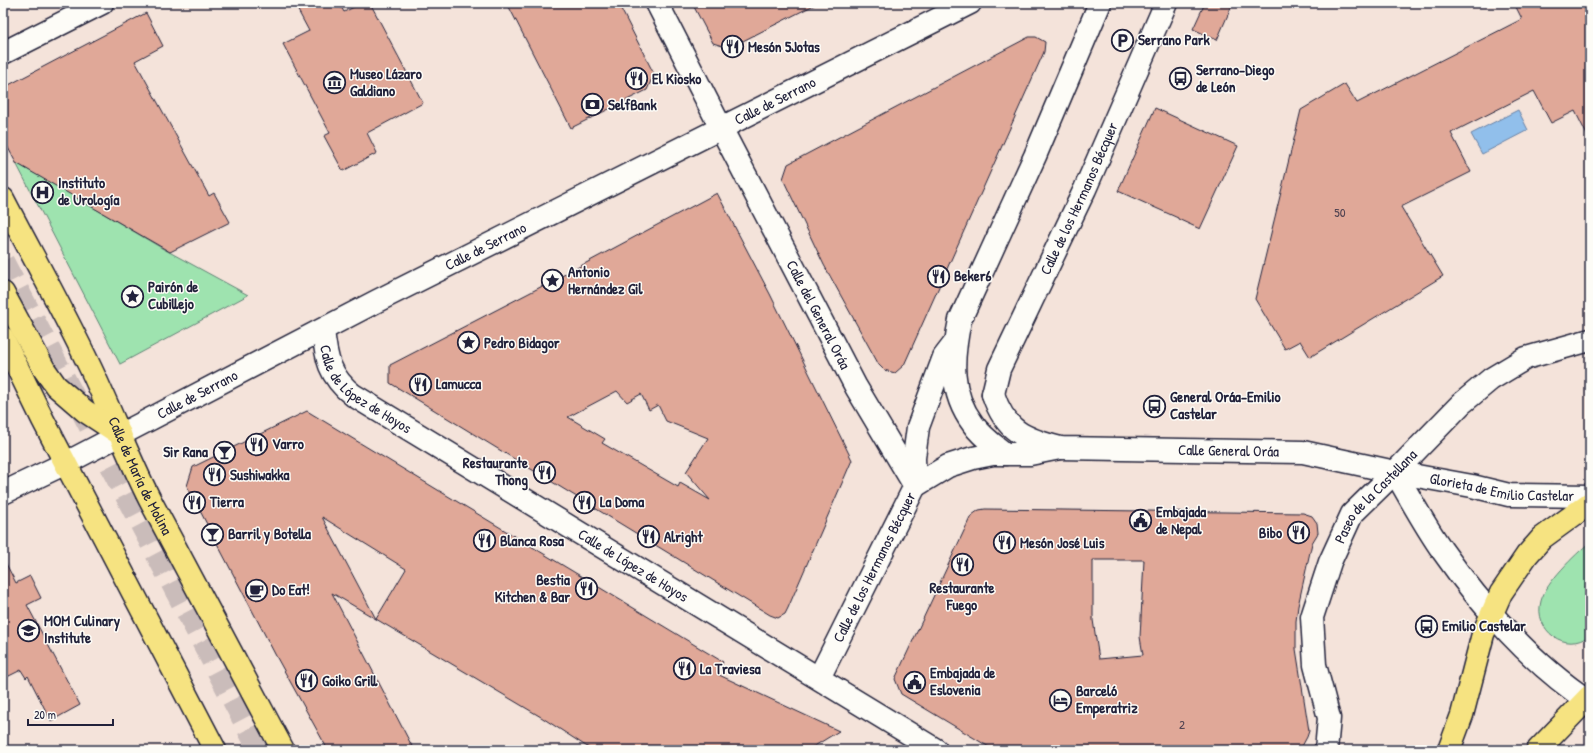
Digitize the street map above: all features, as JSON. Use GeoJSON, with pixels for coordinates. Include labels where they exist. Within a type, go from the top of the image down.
{"type":"FeatureCollection","features":[{"type":"Feature","properties":{"kind":"main road","name":"Calle de María de Molina"},"geometry":{"type":"LineString","coordinates":[[3,199],[89,365],[133,466],[150,500],[283,750]]}},
{"type":"Feature","properties":{"kind":"main road"},"geometry":{"type":"LineString","coordinates":[[3,294],[44,369],[56,386],[85,411],[120,434]]}},
{"type":"Feature","properties":{"kind":"main road"},"geometry":{"type":"LineString","coordinates":[[3,338],[215,750]]}},
{"type":"Feature","properties":{"kind":"main road","name":"Glorieta de Emilio Castelar"},"geometry":{"type":"LineString","coordinates":[[1492,613],[1501,593],[1526,555],[1542,538],[1590,503]]}},
{"type":"Feature","properties":{"kind":"main road"},"geometry":{"type":"LineString","coordinates":[[1449,750],[1462,715],[1483,634],[1492,613]]}},
{"type":"Feature","properties":{"kind":"main road"},"geometry":{"type":"LineString","coordinates":[[1538,750],[1589,700]]}},
{"type":"Feature","properties":{"kind":"street"},"geometry":{"type":"LineString","coordinates":[[3,53],[102,3]]}},
{"type":"Feature","properties":{"kind":"street","name":"Calle del General Oráa"},"geometry":{"type":"LineString","coordinates":[[657,3],[720,128],[856,387],[915,486]]}},
{"type":"Feature","properties":{"kind":"street","name":"Calle de Serrano"},"geometry":{"type":"LineString","coordinates":[[3,494],[720,128],[970,3]]}},
{"type":"Feature","properties":{"kind":"street","name":"Calle de los Hermanos Bécquer"},"geometry":{"type":"LineString","coordinates":[[1060,448],[1031,440],[1019,432],[1005,419],[997,406],[993,394],[999,369],[1085,189],[1166,3]]}},
{"type":"Feature","properties":{"kind":"street","name":"Calle de los Hermanos Bécquer"},"geometry":{"type":"LineString","coordinates":[[1004,454],[973,426],[963,409],[957,393],[954,363],[960,320],[1036,156],[1094,7]]}},
{"type":"Feature","properties":{"kind":"street","name":"Calle de López de Hoyos"},"geometry":{"type":"LineString","coordinates":[[323,330],[325,352],[330,365],[341,385],[353,395],[936,750]]}},
{"type":"Feature","properties":{"kind":"street","name":"Paseo de la Castellana"},"geometry":{"type":"LineString","coordinates":[[1326,750],[1329,718],[1315,665],[1312,617],[1330,562],[1352,514],[1395,472],[1460,404],[1491,379],[1526,358],[1590,340]]}},
{"type":"Feature","properties":{"kind":"street","name":"Calle de los Hermanos Bécquer"},"geometry":{"type":"LineString","coordinates":[[819,678],[915,486],[914,458],[918,426],[944,356],[956,342]]}},
{"type":"Feature","properties":{"kind":"street"},"geometry":{"type":"LineString","coordinates":[[915,486],[948,466],[973,458],[1004,454],[1030,454],[1060,448]]}},
{"type":"Feature","properties":{"kind":"street","name":"Calle General Oráa"},"geometry":{"type":"LineString","coordinates":[[1060,448],[1303,452],[1395,472]]}},
{"type":"Feature","properties":{"kind":"street","name":"Glorieta de Emilio Castelar"},"geometry":{"type":"LineString","coordinates":[[1395,472],[1472,486],[1509,495],[1590,496]]}},
{"type":"Feature","properties":{"kind":"street","name":"Glorieta de Emilio Castelar"},"geometry":{"type":"LineString","coordinates":[[1395,472],[1442,550],[1492,613],[1517,641],[1589,700]]}},
{"type":"Feature","properties":{"kind":"green space"},"geometry":{"type":"Polygon","coordinates":[[[16,163],[160,247],[248,295],[120,364],[16,163]]]}},
{"type":"Feature","properties":{"kind":"green space"},"geometry":{"type":"Polygon","coordinates":[[[1590,542],[1590,635],[1581,640],[1571,642],[1562,641],[1547,630],[1542,621],[1540,612],[1541,601],[1555,577],[1569,561],[1590,542]]]}},
{"type":"Feature","properties":{"kind":"water"},"geometry":{"type":"Polygon","coordinates":[[[1518,110],[1528,130],[1482,154],[1471,134],[1518,110]]]}},
{"type":"Feature","properties":{"kind":"building"},"geometry":{"type":"Polygon","coordinates":[[[294,3],[339,3],[344,12],[362,3],[370,3],[423,103],[367,133],[377,153],[343,171],[324,136],[330,133],[283,44],[309,31],[294,3]]]}},
{"type":"Feature","properties":{"kind":"building"},"geometry":{"type":"Polygon","coordinates":[[[507,3],[618,3],[654,74],[647,90],[571,128],[507,3]]]}},
{"type":"Feature","properties":{"kind":"building"},"geometry":{"type":"Polygon","coordinates":[[[692,3],[818,3],[729,48],[713,43],[692,3]]]}},
{"type":"Feature","properties":{"kind":"building"},"geometry":{"type":"Polygon","coordinates":[[[1205,3],[1233,3],[1217,40],[1193,29],[1205,3]]]}},
{"type":"Feature","properties":{"kind":"building"},"geometry":{"type":"Polygon","coordinates":[[[1514,3],[1590,3],[1590,141],[1575,111],[1551,123],[1534,91],[1451,133],[1471,172],[1401,207],[1443,276],[1310,357],[1300,341],[1285,349],[1255,299],[1301,110],[1345,84],[1357,103],[1522,19],[1514,3]]]}},
{"type":"Feature","properties":{"kind":"building"},"geometry":{"type":"Polygon","coordinates":[[[146,13],[163,46],[135,61],[209,196],[214,193],[230,222],[170,252],[16,163],[3,138],[3,88],[146,13]]]}},
{"type":"Feature","properties":{"kind":"building"},"geometry":{"type":"Polygon","coordinates":[[[1029,37],[1036,37],[1045,42],[1044,52],[904,365],[895,373],[884,370],[879,365],[824,265],[783,179],[788,164],[1029,37]]]}},
{"type":"Feature","properties":{"kind":"building"},"geometry":{"type":"Polygon","coordinates":[[[1155,108],[1238,146],[1200,229],[1118,191],[1155,108]]]}},
{"type":"Feature","properties":{"kind":"building"},"geometry":{"type":"Polygon","coordinates":[[[717,193],[770,294],[852,460],[785,614],[778,618],[770,615],[390,383],[390,365],[558,278],[717,193]],[[617,391],[568,417],[605,439],[602,443],[678,487],[680,483],[710,500],[686,472],[708,438],[666,421],[658,405],[649,410],[641,394],[627,402],[617,391]]]}},
{"type":"Feature","properties":{"kind":"building"},"geometry":{"type":"Polygon","coordinates":[[[307,411],[723,662],[717,674],[839,731],[808,750],[592,750],[541,717],[332,593],[414,750],[328,750],[276,656],[187,486],[193,467],[307,411]],[[322,517],[376,619],[406,569],[322,517]]]}},
{"type":"Feature","properties":{"kind":"building"},"geometry":{"type":"Polygon","coordinates":[[[979,510],[1303,513],[1312,516],[1317,523],[1318,533],[1312,543],[1296,621],[1296,649],[1309,731],[1300,750],[994,750],[901,694],[895,679],[970,518],[979,510]],[[1093,560],[1093,620],[1099,659],[1143,655],[1140,637],[1144,560],[1093,560]]]}},
{"type":"Feature","properties":{"kind":"building","name":"MOM Culinary Institute"},"geometry":{"type":"Polygon","coordinates":[[[3,558],[16,583],[30,576],[41,598],[27,605],[80,705],[51,721],[28,676],[26,678],[21,670],[3,679],[3,558]]]}},
{"type":"Feature","properties":{"kind":"tunnel"},"geometry":{"type":"LineString","coordinates":[[3,261],[259,750]]}},
{"type":"Feature","properties":{"kind":"place","name":"Serrano Park"},"geometry":{"type":"Point","coordinates":[1123,40]}},
{"type":"Feature","properties":{"kind":"place","name":"Mesón 5Jotas"},"geometry":{"type":"Point","coordinates":[732,47]}},
{"type":"Feature","properties":{"kind":"place","name":"El Kiosko"},"geometry":{"type":"Point","coordinates":[637,79]}},
{"type":"Feature","properties":{"kind":"place","name":"Serrano-Diego de León"},"geometry":{"type":"Point","coordinates":[1180,79]}},
{"type":"Feature","properties":{"kind":"place","name":"Museo Lázaro Galdiano"},"geometry":{"type":"Point","coordinates":[335,83]}},
{"type":"Feature","properties":{"kind":"place","name":"SelfBank"},"geometry":{"type":"Point","coordinates":[592,105]}},
{"type":"Feature","properties":{"kind":"place","name":"Instituto de Urología"},"geometry":{"type":"Point","coordinates":[43,192]}},
{"type":"Feature","properties":{"kind":"place","name":"Beker6"},"geometry":{"type":"Point","coordinates":[938,276]}},
{"type":"Feature","properties":{"kind":"place","name":"Antonio Hernández Gil"},"geometry":{"type":"Point","coordinates":[553,281]}},
{"type":"Feature","properties":{"kind":"place","name":"Pairón de Cubillejo"},"geometry":{"type":"Point","coordinates":[132,296]}},
{"type":"Feature","properties":{"kind":"place","name":"Pedro Bidagor"},"geometry":{"type":"Point","coordinates":[468,343]}},
{"type":"Feature","properties":{"kind":"place","name":"Lamucca"},"geometry":{"type":"Point","coordinates":[421,384]}},
{"type":"Feature","properties":{"kind":"place","name":"General Oráa-Emilio Castelar"},"geometry":{"type":"Point","coordinates":[1154,406]}},
{"type":"Feature","properties":{"kind":"place","name":"Varro"},"geometry":{"type":"Point","coordinates":[257,444]}},
{"type":"Feature","properties":{"kind":"place","name":"Sir Rana"},"geometry":{"type":"Point","coordinates":[224,452]}},
{"type":"Feature","properties":{"kind":"place","name":"Restaurante Thong"},"geometry":{"type":"Point","coordinates":[544,472]}},
{"type":"Feature","properties":{"kind":"place","name":"Sushiwakka"},"geometry":{"type":"Point","coordinates":[214,475]}},
{"type":"Feature","properties":{"kind":"place","name":"Tierra"},"geometry":{"type":"Point","coordinates":[195,502]}},
{"type":"Feature","properties":{"kind":"place","name":"La Doma"},"geometry":{"type":"Point","coordinates":[585,502]}},
{"type":"Feature","properties":{"kind":"place","name":"Embajada de Nepal"},"geometry":{"type":"Point","coordinates":[1141,521]}},
{"type":"Feature","properties":{"kind":"place","name":"Bibo"},"geometry":{"type":"Point","coordinates":[1298,533]}},
{"type":"Feature","properties":{"kind":"place","name":"Barril y Botella"},"geometry":{"type":"Point","coordinates":[213,534]}},
{"type":"Feature","properties":{"kind":"place","name":"Alright"},"geometry":{"type":"Point","coordinates":[648,537]}},
{"type":"Feature","properties":{"kind":"place","name":"Blanca Rosa"},"geometry":{"type":"Point","coordinates":[485,541]}},
{"type":"Feature","properties":{"kind":"place","name":"Mesón José Luis"},"geometry":{"type":"Point","coordinates":[1005,543]}},
{"type":"Feature","properties":{"kind":"place","name":"Restaurante Fuego"},"geometry":{"type":"Point","coordinates":[962,565]}},
{"type":"Feature","properties":{"kind":"place","name":"Bestia Kitchen & Bar"},"geometry":{"type":"Point","coordinates":[586,589]}},
{"type":"Feature","properties":{"kind":"place","name":"Do Eat!"},"geometry":{"type":"Point","coordinates":[256,590]}},
{"type":"Feature","properties":{"kind":"place","name":"Emilio Castelar"},"geometry":{"type":"Point","coordinates":[1427,626]}},
{"type":"Feature","properties":{"kind":"place","name":"MOM Culinary Institute"},"geometry":{"type":"Point","coordinates":[29,630]}},
{"type":"Feature","properties":{"kind":"place","name":"La Traviesa"},"geometry":{"type":"Point","coordinates":[685,669]}},
{"type":"Feature","properties":{"kind":"place","name":"Goiko Grill"},"geometry":{"type":"Point","coordinates":[306,681]}},
{"type":"Feature","properties":{"kind":"place","name":"Embajada de Eslovenia"},"geometry":{"type":"Point","coordinates":[915,682]}},
{"type":"Feature","properties":{"kind":"place","name":"Barceló Emperatriz"},"geometry":{"type":"Point","coordinates":[1060,700]}}]}
